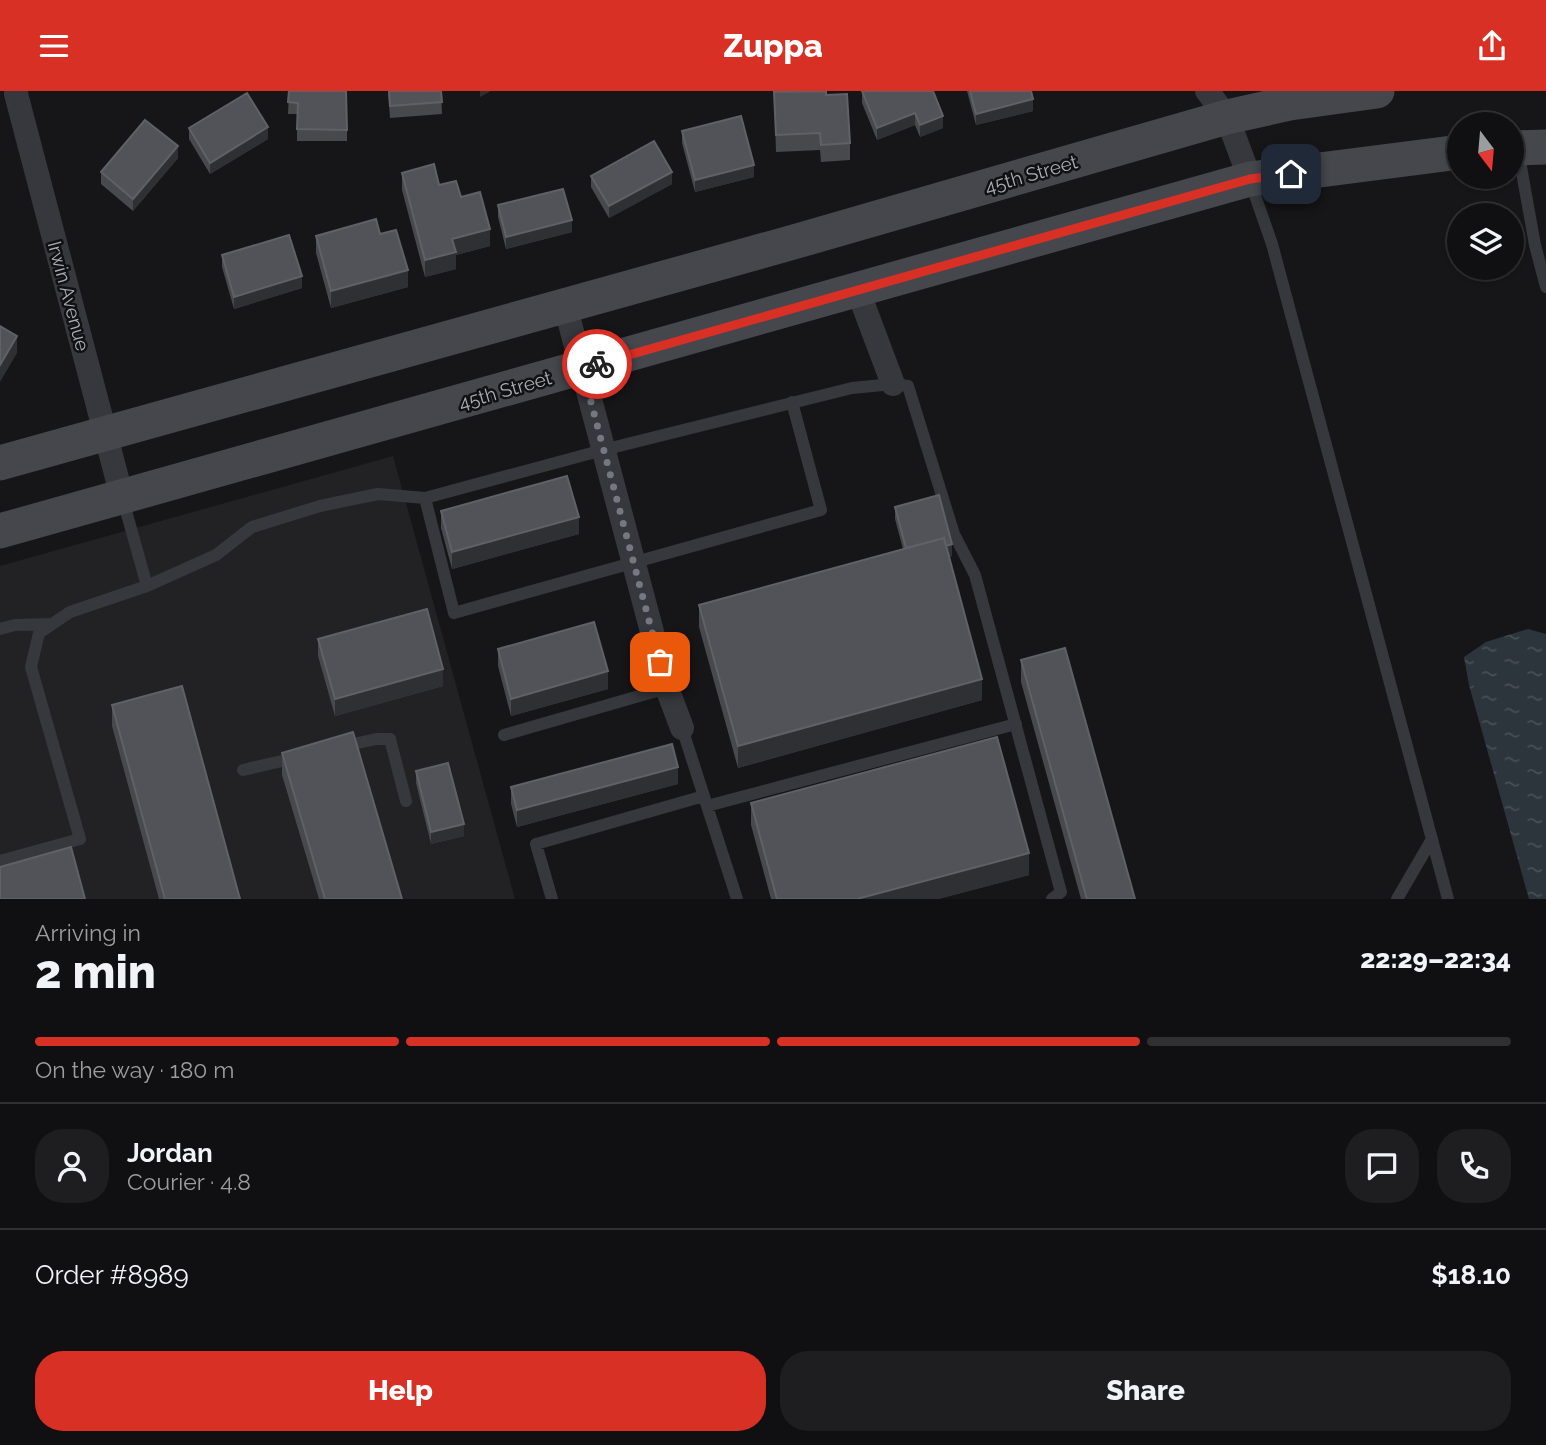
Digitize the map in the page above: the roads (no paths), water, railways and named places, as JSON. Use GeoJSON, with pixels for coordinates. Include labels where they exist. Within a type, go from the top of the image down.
{"type":"FeatureCollection","features":[{"type":"Feature","properties":{"kind":"main road","name":"45th Street"},"geometry":{"type":"LineString","coordinates":[[0,463],[565,305],[1222,100],[1290,103],[1377,91]]}},
{"type":"Feature","properties":{"kind":"main road","name":"45th Street"},"geometry":{"type":"LineString","coordinates":[[0,531],[1250,179],[1447,153]]}},
{"type":"Feature","properties":{"kind":"street","name":"Irwin Avenue"},"geometry":{"type":"LineString","coordinates":[[15,95],[122,497]]}},
{"type":"Feature","properties":{"kind":"street"},"geometry":{"type":"LineString","coordinates":[[1222,100],[1250,179]]}},
{"type":"Feature","properties":{"kind":"street"},"geometry":{"type":"LineString","coordinates":[[858,291],[893,384]]}},
{"type":"Feature","properties":{"kind":"street"},"geometry":{"type":"LineString","coordinates":[[565,305],[667,688],[682,728]]}},
{"type":"Feature","properties":{"kind":"lane"},"geometry":{"type":"LineString","coordinates":[[1525,147],[1535,245],[1546,287]]}},
{"type":"Feature","properties":{"kind":"lane"},"geometry":{"type":"LineString","coordinates":[[1250,179],[1272,244],[1448,899]]}},
{"type":"Feature","properties":{"kind":"lane"},"geometry":{"type":"LineString","coordinates":[[0,860],[80,839],[31,667],[39,633],[70,612],[147,586],[216,555],[252,527],[320,506],[378,494],[425,498],[792,402],[852,388],[893,384],[908,386],[954,534],[975,575],[1061,892],[1052,899]]}},
{"type":"Feature","properties":{"kind":"lane"},"geometry":{"type":"LineString","coordinates":[[425,498],[454,613],[821,510],[792,402]]}},
{"type":"Feature","properties":{"kind":"lane"},"geometry":{"type":"LineString","coordinates":[[122,497],[147,586]]}},
{"type":"Feature","properties":{"kind":"lane"},"geometry":{"type":"LineString","coordinates":[[0,629],[15,625],[53,624]]}},
{"type":"Feature","properties":{"kind":"lane"},"geometry":{"type":"LineString","coordinates":[[504,735],[667,688]]}},
{"type":"Feature","properties":{"kind":"lane"},"geometry":{"type":"LineString","coordinates":[[552,899],[536,844],[1016,724]]}},
{"type":"Feature","properties":{"kind":"lane"},"geometry":{"type":"LineString","coordinates":[[682,728],[737,899]]}},
{"type":"Feature","properties":{"kind":"lane"},"geometry":{"type":"LineString","coordinates":[[330,749],[376,739],[390,739],[406,801]]}},
{"type":"Feature","properties":{"kind":"lane"},"geometry":{"type":"LineString","coordinates":[[243,771],[306,755]]}},
{"type":"Feature","properties":{"kind":"lane"},"geometry":{"type":"LineString","coordinates":[[1397,899],[1432,839]]}},
{"type":"Feature","properties":{"kind":"water"},"geometry":{"type":"Polygon","coordinates":[[[1528,629],[1546,634],[1546,899],[1529,899],[1469,685],[1464,657],[1486,642],[1528,629]]]}}]}
